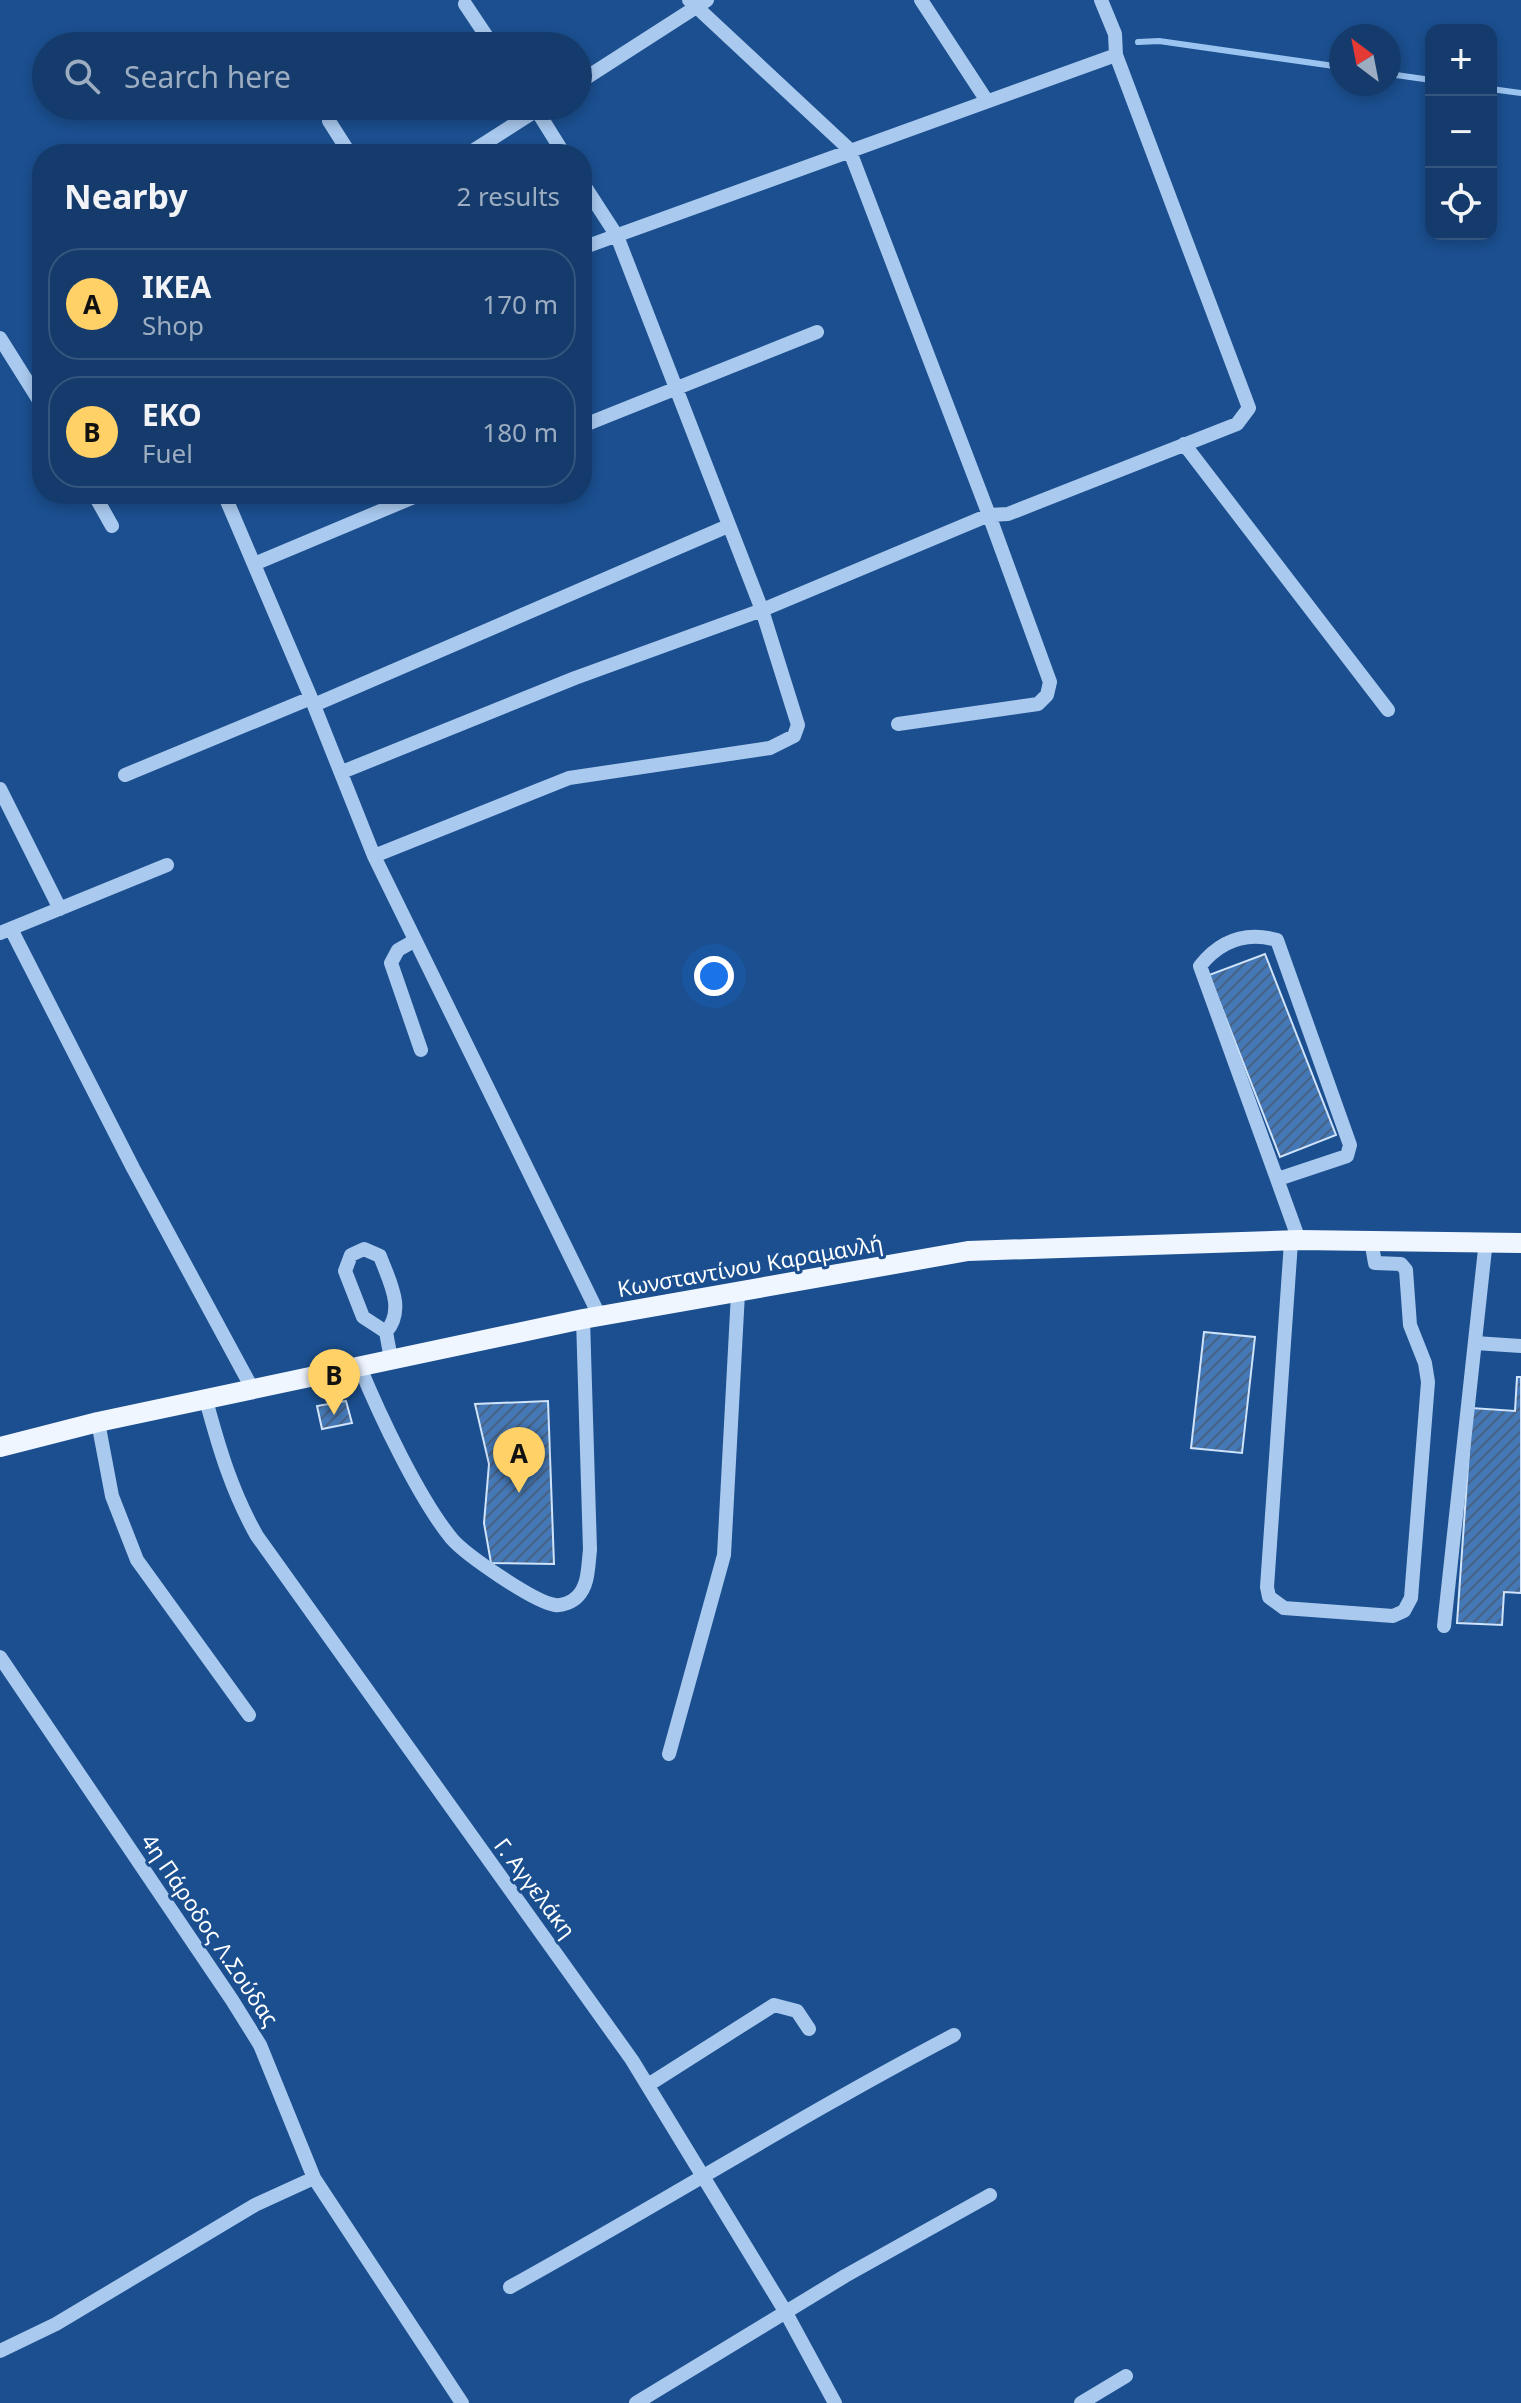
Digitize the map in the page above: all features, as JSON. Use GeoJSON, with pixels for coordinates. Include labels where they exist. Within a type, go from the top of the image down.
{"type":"FeatureCollection","features":[{"type":"Feature","properties":{"kind":"main road","name":"Κωνσταντίνου Καραμανλή"},"geometry":{"type":"LineString","coordinates":[[0,1447],[98,1422],[359,1365],[591,1318],[968,1251],[1295,1241],[1486,1240],[1521,1243]]}},
{"type":"Feature","properties":{"kind":"street"},"geometry":{"type":"LineString","coordinates":[[921,0],[987,101]]}},
{"type":"Feature","properties":{"kind":"street"},"geometry":{"type":"LineString","coordinates":[[342,772],[575,678],[762,610],[989,515],[1008,514],[1237,424],[1249,408],[1247,396],[1116,55],[1115,34],[1101,0]]}},
{"type":"Feature","properties":{"kind":"street"},"geometry":{"type":"LineString","coordinates":[[592,73],[697,2],[849,149],[1050,682],[1047,695],[1038,704],[898,724]]}},
{"type":"Feature","properties":{"kind":"street"},"geometry":{"type":"LineString","coordinates":[[465,4],[484,32]]}},
{"type":"Feature","properties":{"kind":"street"},"geometry":{"type":"LineString","coordinates":[[592,245],[849,149],[1116,55]]}},
{"type":"Feature","properties":{"kind":"street"},"geometry":{"type":"LineString","coordinates":[[483,144],[519,120]]}},
{"type":"Feature","properties":{"kind":"street"},"geometry":{"type":"LineString","coordinates":[[545,120],[558,144]]}},
{"type":"Feature","properties":{"kind":"street"},"geometry":{"type":"LineString","coordinates":[[329,121],[344,144]]}},
{"type":"Feature","properties":{"kind":"street"},"geometry":{"type":"LineString","coordinates":[[374,856],[569,778],[784,744],[794,736],[798,725],[762,610],[617,236],[592,197]]}},
{"type":"Feature","properties":{"kind":"street"},"geometry":{"type":"LineString","coordinates":[[592,422],[817,332]]}},
{"type":"Feature","properties":{"kind":"street"},"geometry":{"type":"LineString","coordinates":[[0,338],[32,389]]}},
{"type":"Feature","properties":{"kind":"street"},"geometry":{"type":"LineString","coordinates":[[1184,444],[1388,710]]}},
{"type":"Feature","properties":{"kind":"street"},"geometry":{"type":"LineString","coordinates":[[100,504],[112,526]]}},
{"type":"Feature","properties":{"kind":"street"},"geometry":{"type":"LineString","coordinates":[[228,504],[342,772],[374,856],[591,1318],[590,1550],[586,1580],[578,1596],[566,1604],[555,1605],[539,1599],[470,1557],[453,1539],[386,1422],[359,1365]]}},
{"type":"Feature","properties":{"kind":"street"},"geometry":{"type":"LineString","coordinates":[[254,564],[397,504]]}},
{"type":"Feature","properties":{"kind":"street"},"geometry":{"type":"LineString","coordinates":[[125,775],[313,702],[728,526]]}},
{"type":"Feature","properties":{"kind":"street"},"geometry":{"type":"LineString","coordinates":[[0,789],[60,909]]}},
{"type":"Feature","properties":{"kind":"street"},"geometry":{"type":"LineString","coordinates":[[167,865],[6,931],[253,1390]]}},
{"type":"Feature","properties":{"kind":"street"},"geometry":{"type":"LineString","coordinates":[[1278,1179],[1347,1156],[1350,1145],[1277,940],[1245,937],[1215,950],[1200,966],[1278,1179],[1295,1241],[1267,1587],[1269,1597],[1284,1608],[1393,1616],[1404,1611],[1411,1598],[1428,1382],[1425,1363],[1410,1325],[1406,1270],[1401,1264],[1375,1263],[1371,1240]]}},
{"type":"Feature","properties":{"kind":"street"},"geometry":{"type":"LineString","coordinates":[[414,941],[398,950],[391,963],[421,1050]]}},
{"type":"Feature","properties":{"kind":"street"},"geometry":{"type":"LineString","coordinates":[[1444,1626],[1486,1240]]}},
{"type":"Feature","properties":{"kind":"street"},"geometry":{"type":"LineString","coordinates":[[386,1332],[393,1324],[395,1298],[380,1256],[364,1249],[351,1255],[345,1271],[363,1317],[386,1332],[391,1359]]}},
{"type":"Feature","properties":{"kind":"street"},"geometry":{"type":"LineString","coordinates":[[669,1754],[724,1555],[738,1293]]}},
{"type":"Feature","properties":{"kind":"street"},"geometry":{"type":"LineString","coordinates":[[1475,1343],[1521,1346]]}},
{"type":"Feature","properties":{"kind":"street","name":"Γ. Αγγελάκη"},"geometry":{"type":"LineString","coordinates":[[206,1400],[238,1503],[257,1536],[501,1880],[584,1990],[648,2085],[785,2311],[835,2403]]}},
{"type":"Feature","properties":{"kind":"street"},"geometry":{"type":"LineString","coordinates":[[98,1422],[115,1508],[137,1560],[249,1715]]}},
{"type":"Feature","properties":{"kind":"street","name":"4η Πάροδος Λ.Σούδας"},"geometry":{"type":"LineString","coordinates":[[0,1657],[260,2045],[314,2178],[462,2403]]}},
{"type":"Feature","properties":{"kind":"street"},"geometry":{"type":"LineString","coordinates":[[648,2085],[774,2005],[797,2011],[809,2029]]}},
{"type":"Feature","properties":{"kind":"street"},"geometry":{"type":"LineString","coordinates":[[510,2287],[705,2178],[832,2099],[954,2035]]}},
{"type":"Feature","properties":{"kind":"street"},"geometry":{"type":"LineString","coordinates":[[0,2351],[56,2324],[255,2205],[314,2178]]}},
{"type":"Feature","properties":{"kind":"street"},"geometry":{"type":"LineString","coordinates":[[636,2403],[785,2311],[990,2195]]}},
{"type":"Feature","properties":{"kind":"street"},"geometry":{"type":"LineString","coordinates":[[1081,2403],[1126,2376]]}},
{"type":"Feature","properties":{"kind":"building"},"geometry":{"type":"Polygon","coordinates":[[[1265,954],[1336,1135],[1280,1157],[1209,975],[1265,954]]]}},
{"type":"Feature","properties":{"kind":"building"},"geometry":{"type":"Polygon","coordinates":[[[1204,1332],[1255,1337],[1242,1453],[1191,1448],[1204,1332]]]}},
{"type":"Feature","properties":{"kind":"building"},"geometry":{"type":"Polygon","coordinates":[[[1517,1377],[1521,1377],[1521,1593],[1504,1592],[1502,1625],[1457,1623],[1472,1408],[1515,1411],[1517,1377]]]}},
{"type":"Feature","properties":{"kind":"building"},"geometry":{"type":"Polygon","coordinates":[[[346,1401],[352,1423],[322,1429],[317,1406],[346,1401]]]}},
{"type":"Feature","properties":{"kind":"building"},"geometry":{"type":"Polygon","coordinates":[[[548,1401],[554,1564],[491,1563],[484,1523],[489,1464],[475,1404],[548,1401]]]}},
{"type":"Feature","properties":{"kind":"waterway"},"geometry":{"type":"LineString","coordinates":[[1138,42],[1159,41],[1329,65]]}},
{"type":"Feature","properties":{"kind":"waterway"},"geometry":{"type":"LineString","coordinates":[[1401,76],[1425,79]]}},
{"type":"Feature","properties":{"kind":"waterway"},"geometry":{"type":"LineString","coordinates":[[1497,90],[1521,93]]}},
{"type":"Feature","properties":{"kind":"place","name":"EKO"},"geometry":{"type":"Point","coordinates":[334,1415]}},
{"type":"Feature","properties":{"kind":"place","name":"IKEA"},"geometry":{"type":"Point","coordinates":[519,1493]}}]}
